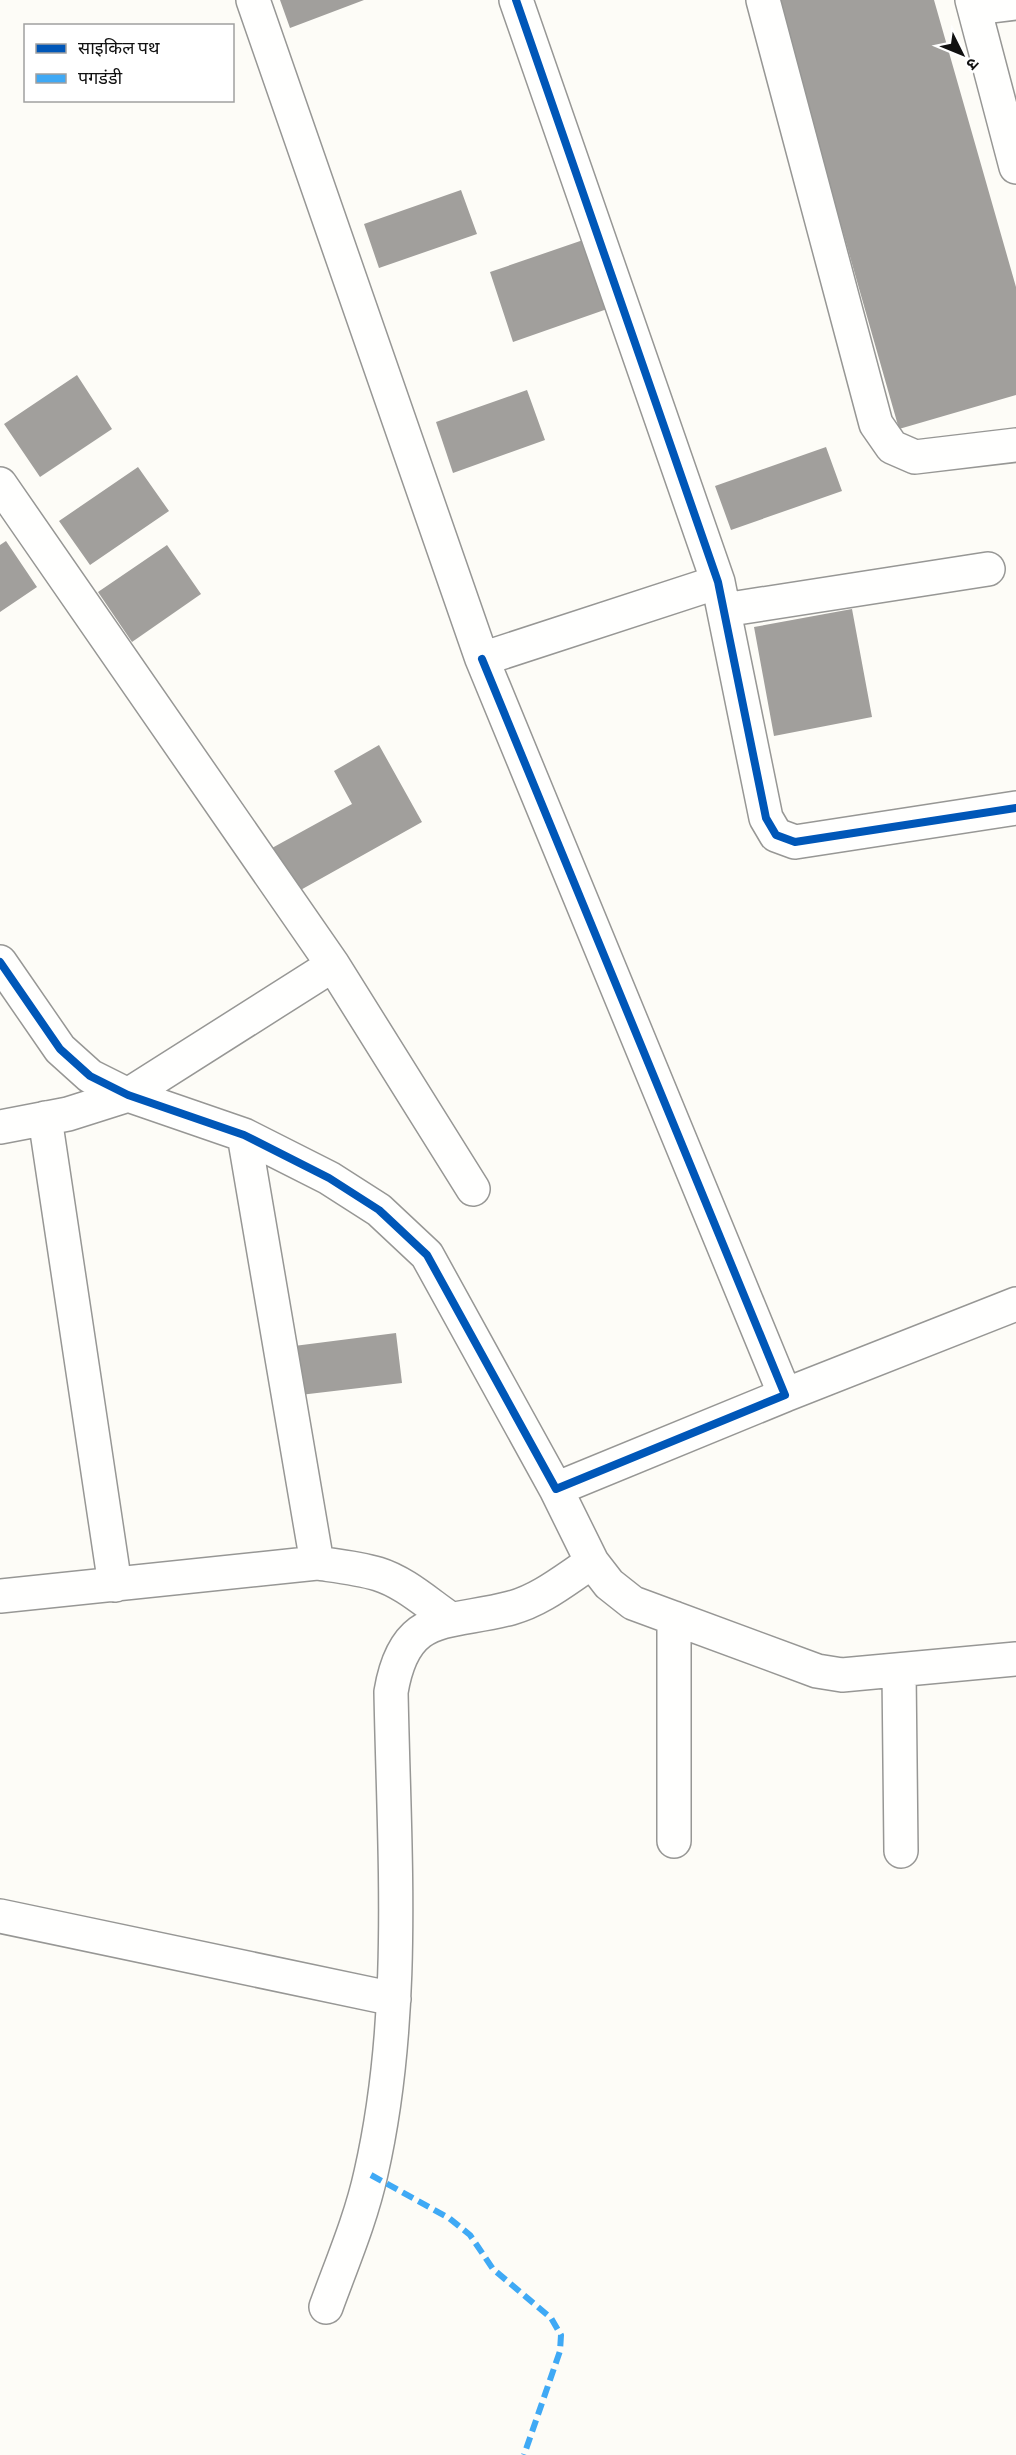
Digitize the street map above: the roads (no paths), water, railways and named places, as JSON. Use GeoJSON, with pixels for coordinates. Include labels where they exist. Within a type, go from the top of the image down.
{"type":"FeatureCollection","features":[{"type":"Feature","properties":{"kind":"street"},"geometry":{"type":"LineString","coordinates":[[254,0],[482,659],[785,1395]]}},
{"type":"Feature","properties":{"kind":"street"},"geometry":{"type":"LineString","coordinates":[[516,0],[721,596],[766,818],[776,835],[795,842],[1016,808]]}},
{"type":"Feature","properties":{"kind":"street"},"geometry":{"type":"LineString","coordinates":[[763,0],[876,424],[892,447],[915,457],[1016,444]]}},
{"type":"Feature","properties":{"kind":"street"},"geometry":{"type":"LineString","coordinates":[[1016,3],[974,4],[1016,167]]}},
{"type":"Feature","properties":{"kind":"street"},"geometry":{"type":"LineString","coordinates":[[0,484],[333,965],[473,1189]]}},
{"type":"Feature","properties":{"kind":"street"},"geometry":{"type":"LineString","coordinates":[[482,659],[721,596],[988,569]]}},
{"type":"Feature","properties":{"kind":"street"},"geometry":{"type":"LineString","coordinates":[[0,962],[60,1049],[90,1076],[128,1095],[244,1135],[329,1178],[379,1210],[427,1255],[556,1489],[592,1562],[609,1584],[633,1603],[817,1671],[842,1675],[1016,1659]]}},
{"type":"Feature","properties":{"kind":"street"},"geometry":{"type":"LineString","coordinates":[[0,1127],[68,1114],[128,1095],[333,965]]}},
{"type":"Feature","properties":{"kind":"street"},"geometry":{"type":"LineString","coordinates":[[45,1118],[116,1585]]}},
{"type":"Feature","properties":{"kind":"street"},"geometry":{"type":"LineString","coordinates":[[244,1135],[317,1563]]}},
{"type":"Feature","properties":{"kind":"street"},"geometry":{"type":"LineString","coordinates":[[556,1489],[1016,1304]]}},
{"type":"Feature","properties":{"kind":"street"},"geometry":{"type":"LineString","coordinates":[[326,2307],[352,2238],[371,2175],[382,2118],[396,1961],[391,1692],[395,1670],[406,1647],[425,1628],[449,1618],[510,1608],[532,1600],[592,1562]]}},
{"type":"Feature","properties":{"kind":"street"},"geometry":{"type":"LineString","coordinates":[[0,1596],[317,1563],[380,1574],[403,1586],[449,1618]]}},
{"type":"Feature","properties":{"kind":"street"},"geometry":{"type":"LineString","coordinates":[[674,1618],[674,1841]]}},
{"type":"Feature","properties":{"kind":"street"},"geometry":{"type":"LineString","coordinates":[[898,1671],[901,1851]]}},
{"type":"Feature","properties":{"kind":"street"},"geometry":{"type":"LineString","coordinates":[[0,1916],[394,1999]]}}]}
